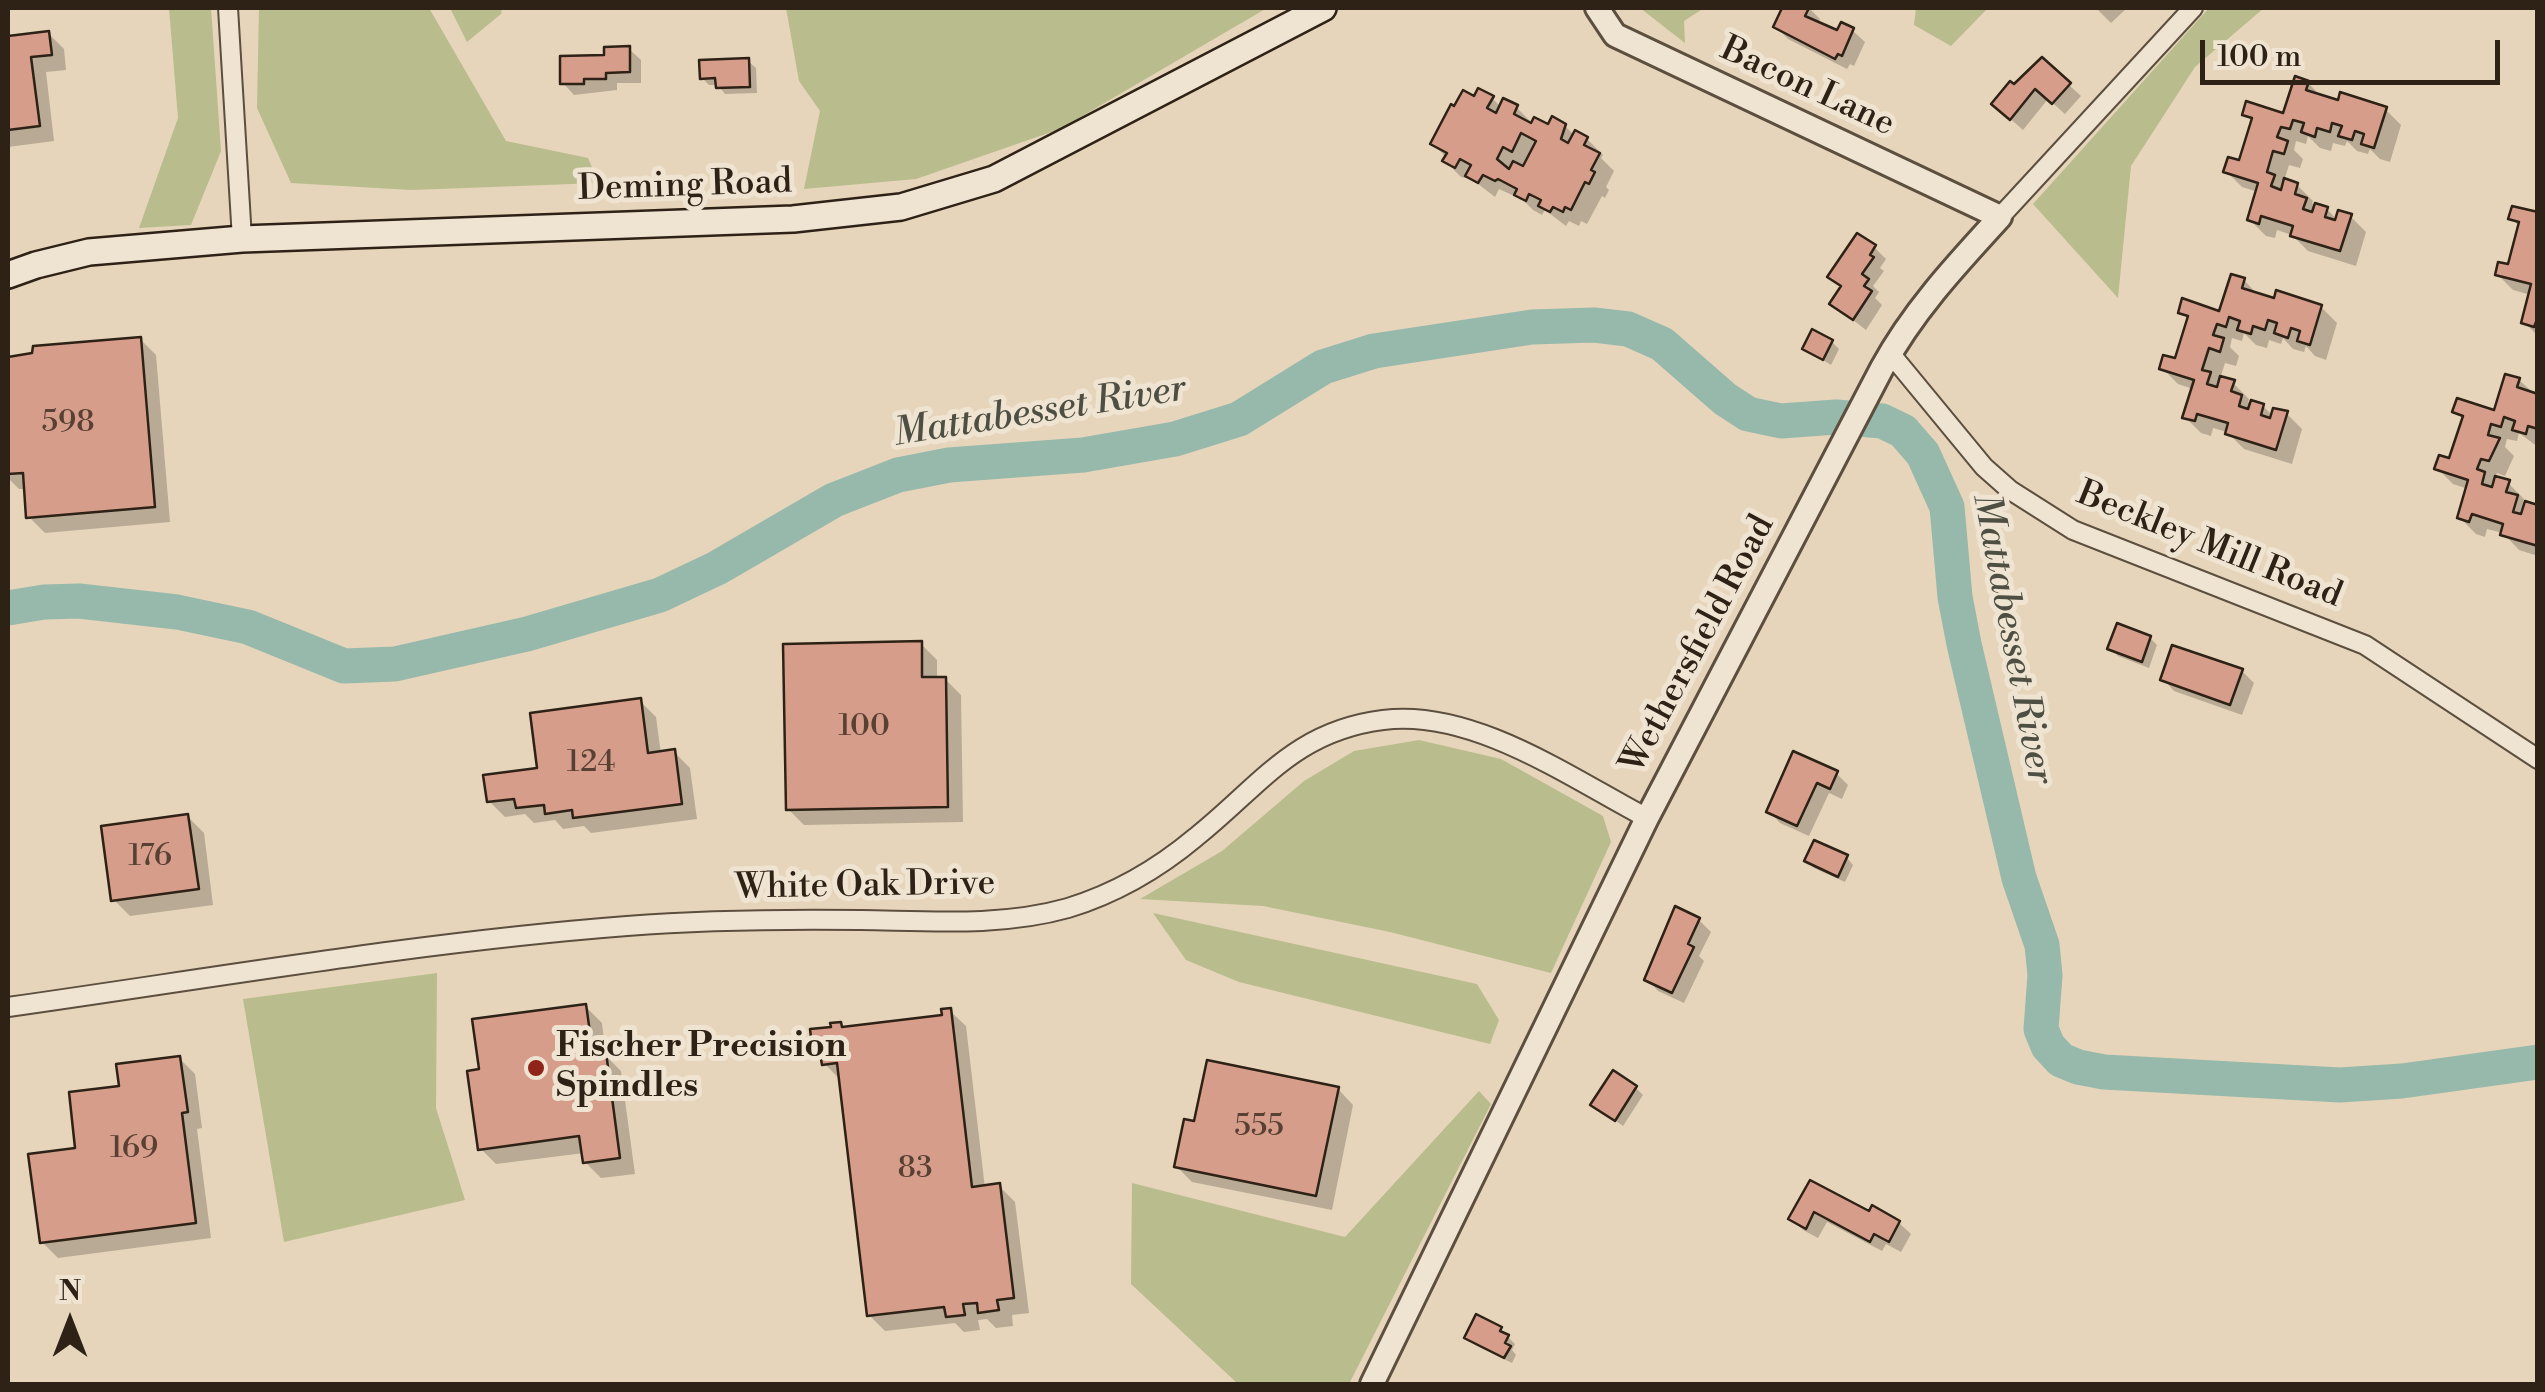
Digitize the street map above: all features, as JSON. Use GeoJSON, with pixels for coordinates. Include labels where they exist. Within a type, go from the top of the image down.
{"type":"FeatureCollection","features":[{"type":"Feature","properties":{"kind":"main road","name":"Deming Road"},"geometry":{"type":"LineString","coordinates":[[8,276],[90,252],[242,239],[793,219],[902,207],[994,178],[1324,8]]}},
{"type":"Feature","properties":{"kind":"street"},"geometry":{"type":"LineString","coordinates":[[228,8],[242,239]]}},
{"type":"Feature","properties":{"kind":"street","name":"Bacon Lane"},"geometry":{"type":"LineString","coordinates":[[1598,8],[1615,35],[2000,217]]}},
{"type":"Feature","properties":{"kind":"street","name":"Wethersfield Road"},"geometry":{"type":"LineString","coordinates":[[1372,1384],[1647,818],[1890,353],[1934,288],[2192,8]]}},
{"type":"Feature","properties":{"kind":"street","name":"Beckley Mill Road"},"geometry":{"type":"LineString","coordinates":[[1890,353],[1984,467],[2034,508],[2073,530],[2365,644],[2538,759]]}},
{"type":"Feature","properties":{"kind":"street","name":"White Oak Drive"},"geometry":{"type":"LineString","coordinates":[[8,1007],[448,946],[629,926],[720,921],[1008,919],[1066,908],[1111,892],[1152,869],[1196,838],[1296,750],[1343,728],[1385,720],[1426,720],[1465,728],[1513,748],[1647,818]]}},
{"type":"Feature","properties":{"kind":"green space"},"geometry":{"type":"Polygon","coordinates":[[[169,8],[211,8],[221,151],[191,225],[139,228],[178,118],[169,8]]]}},
{"type":"Feature","properties":{"kind":"green space"},"geometry":{"type":"Polygon","coordinates":[[[259,8],[429,8],[506,141],[588,158],[599,183],[411,190],[291,183],[257,108],[259,8]]]}},
{"type":"Feature","properties":{"kind":"green space"},"geometry":{"type":"Polygon","coordinates":[[[450,8],[502,8],[501,14],[467,42],[450,8]]]}},
{"type":"Feature","properties":{"kind":"green space"},"geometry":{"type":"Polygon","coordinates":[[[786,8],[1267,8],[1060,129],[916,179],[804,189],[820,111],[799,81],[786,8]]]}},
{"type":"Feature","properties":{"kind":"green space"},"geometry":{"type":"Polygon","coordinates":[[[1640,8],[1704,8],[1684,21],[1685,43],[1640,8]]]}},
{"type":"Feature","properties":{"kind":"green space"},"geometry":{"type":"Polygon","coordinates":[[[1916,8],[1988,8],[1951,46],[1914,25],[1916,8]]]}},
{"type":"Feature","properties":{"kind":"green space"},"geometry":{"type":"Polygon","coordinates":[[[2209,8],[2264,8],[2195,67],[2131,166],[2118,298],[2033,204],[2209,8]]]}},
{"type":"Feature","properties":{"kind":"green space"},"geometry":{"type":"Polygon","coordinates":[[[1419,740],[1501,759],[1603,816],[1611,842],[1551,973],[1390,932],[1263,906],[1140,899],[1222,851],[1304,781],[1354,751],[1419,740]]]}},
{"type":"Feature","properties":{"kind":"green space"},"geometry":{"type":"Polygon","coordinates":[[[1153,913],[1477,984],[1499,1020],[1490,1044],[1239,982],[1186,960],[1153,913]]]}},
{"type":"Feature","properties":{"kind":"green space"},"geometry":{"type":"Polygon","coordinates":[[[437,973],[436,1108],[465,1200],[284,1242],[243,999],[437,973]]]}},
{"type":"Feature","properties":{"kind":"green space"},"geometry":{"type":"Polygon","coordinates":[[[1479,1091],[1491,1104],[1349,1384],[1238,1384],[1131,1284],[1132,1183],[1345,1237],[1479,1091]]]}},
{"type":"Feature","properties":{"kind":"building"},"geometry":{"type":"Polygon","coordinates":[[[1782,8],[1809,8],[1805,16],[1837,30],[1841,22],[1854,28],[1842,56],[1838,54],[1835,59],[1773,27],[1782,8]]]}},
{"type":"Feature","properties":{"kind":"building"},"geometry":{"type":"Polygon","coordinates":[[[49,31],[52,55],[31,57],[40,126],[8,130],[8,36],[49,31]]]}},
{"type":"Feature","properties":{"kind":"building"},"geometry":{"type":"Polygon","coordinates":[[[630,46],[630,72],[606,73],[606,79],[584,79],[584,84],[560,84],[560,56],[604,55],[604,47],[630,46]]]}},
{"type":"Feature","properties":{"kind":"building"},"geometry":{"type":"Polygon","coordinates":[[[2042,57],[2071,83],[2052,104],[2035,89],[2010,120],[1991,104],[2010,81],[2014,84],[2042,57]]]}},
{"type":"Feature","properties":{"kind":"building"},"geometry":{"type":"Polygon","coordinates":[[[749,58],[750,87],[716,88],[715,78],[700,79],[699,60],[749,58]]]}},
{"type":"Feature","properties":{"kind":"building"},"geometry":{"type":"Polygon","coordinates":[[[2295,76],[2309,81],[2306,90],[2338,100],[2340,92],[2387,107],[2374,148],[2361,144],[2364,134],[2355,131],[2352,140],[2338,136],[2342,126],[2332,123],[2330,132],[2317,128],[2315,137],[2301,132],[2304,123],[2293,120],[2290,129],[2281,127],[2277,137],[2288,141],[2284,154],[2273,151],[2267,172],[2275,175],[2271,186],[2281,190],[2284,178],[2298,183],[2295,194],[2307,198],[2303,209],[2312,212],[2315,203],[2328,207],[2325,217],[2335,220],[2338,210],[2352,214],[2340,251],[2290,236],[2293,226],[2261,216],[2259,224],[2247,220],[2258,183],[2223,172],[2228,157],[2239,160],[2252,118],[2242,115],[2246,101],[2283,113],[2295,76]]]}},
{"type":"Feature","properties":{"kind":"building"},"geometry":{"type":"Polygon","coordinates":[[[1478,88],[1494,96],[1487,108],[1496,113],[1503,98],[1518,105],[1514,114],[1531,123],[1534,117],[1548,124],[1552,116],[1566,124],[1561,139],[1568,143],[1575,130],[1588,137],[1584,145],[1600,153],[1589,184],[1585,182],[1571,210],[1565,207],[1563,212],[1553,207],[1550,212],[1538,206],[1541,200],[1529,194],[1526,201],[1514,195],[1517,189],[1498,179],[1483,175],[1478,183],[1465,176],[1471,165],[1460,159],[1455,168],[1442,161],[1447,153],[1430,144],[1463,90],[1474,96],[1478,88]],[[1521,133],[1512,152],[1503,147],[1497,159],[1509,169],[1513,161],[1523,166],[1536,141],[1521,133]]]}},
{"type":"Feature","properties":{"kind":"building"},"geometry":{"type":"Polygon","coordinates":[[[2512,206],[2538,212],[2538,317],[2534,327],[2521,323],[2531,284],[2495,275],[2498,262],[2508,264],[2519,222],[2508,219],[2512,206]]]}},
{"type":"Feature","properties":{"kind":"building"},"geometry":{"type":"Polygon","coordinates":[[[1857,233],[1876,245],[1870,255],[1874,257],[1862,274],[1869,279],[1864,286],[1872,291],[1853,320],[1829,304],[1841,286],[1827,277],[1857,233]]]}},
{"type":"Feature","properties":{"kind":"building"},"geometry":{"type":"Polygon","coordinates":[[[2231,274],[2245,278],[2242,288],[2274,298],[2276,290],[2322,305],[2310,345],[2297,341],[2300,331],[2291,328],[2288,338],[2274,333],[2277,323],[2268,320],[2265,330],[2253,326],[2251,334],[2237,330],[2240,321],[2229,317],[2226,327],[2217,324],[2213,335],[2224,338],[2220,352],[2209,348],[2202,370],[2211,372],[2207,384],[2217,387],[2220,376],[2235,380],[2231,391],[2242,395],[2239,406],[2248,409],[2251,400],[2264,404],[2261,415],[2270,418],[2273,408],[2288,411],[2276,450],[2225,434],[2228,423],[2197,414],[2195,421],[2182,418],[2194,380],[2159,369],[2163,355],[2175,358],[2188,316],[2178,313],[2182,298],[2219,311],[2231,274]]]}},
{"type":"Feature","properties":{"kind":"building"},"geometry":{"type":"Polygon","coordinates":[[[1812,329],[1833,340],[1823,360],[1802,349],[1812,329]]]}},
{"type":"Feature","properties":{"kind":"building"},"geometry":{"type":"Polygon","coordinates":[[[141,337],[155,507],[26,518],[23,473],[8,474],[8,357],[32,353],[33,346],[141,337]]]}},
{"type":"Feature","properties":{"kind":"building"},"geometry":{"type":"Polygon","coordinates":[[[2505,374],[2520,378],[2517,387],[2538,394],[2538,429],[2528,426],[2526,434],[2512,430],[2515,421],[2504,417],[2501,427],[2491,424],[2488,435],[2500,438],[2489,461],[2481,459],[2477,469],[2485,472],[2482,484],[2492,487],[2495,476],[2510,480],[2506,492],[2518,495],[2513,512],[2521,514],[2525,501],[2538,505],[2538,546],[2500,535],[2503,524],[2472,514],[2469,522],[2457,518],[2468,480],[2434,469],[2439,455],[2449,458],[2463,416],[2452,412],[2457,398],[2494,410],[2505,374]]]}},
{"type":"Feature","properties":{"kind":"building"},"geometry":{"type":"Polygon","coordinates":[[[2117,623],[2151,636],[2142,662],[2107,649],[2117,623]]]}},
{"type":"Feature","properties":{"kind":"building"},"geometry":{"type":"Polygon","coordinates":[[[922,641],[922,677],[946,677],[948,807],[786,810],[783,644],[922,641]]]}},
{"type":"Feature","properties":{"kind":"building"},"geometry":{"type":"Polygon","coordinates":[[[2172,645],[2243,669],[2230,705],[2160,680],[2172,645]]]}},
{"type":"Feature","properties":{"kind":"building"},"geometry":{"type":"Polygon","coordinates":[[[641,698],[648,753],[675,749],[682,804],[573,818],[572,810],[545,814],[544,805],[516,808],[514,799],[487,802],[483,775],[537,768],[530,713],[641,698]]]}},
{"type":"Feature","properties":{"kind":"building"},"geometry":{"type":"Polygon","coordinates":[[[1793,751],[1838,771],[1830,789],[1817,783],[1797,826],[1766,812],[1793,751]]]}},
{"type":"Feature","properties":{"kind":"building"},"geometry":{"type":"Polygon","coordinates":[[[188,814],[199,889],[111,901],[101,826],[188,814]]]}},
{"type":"Feature","properties":{"kind":"building"},"geometry":{"type":"Polygon","coordinates":[[[1814,840],[1848,855],[1838,877],[1804,861],[1814,840]]]}},
{"type":"Feature","properties":{"kind":"building"},"geometry":{"type":"Polygon","coordinates":[[[1675,906],[1700,918],[1688,944],[1694,947],[1672,993],[1644,980],[1675,906]]]}},
{"type":"Feature","properties":{"kind":"building"},"geometry":{"type":"Polygon","coordinates":[[[586,1004],[593,1054],[606,1052],[620,1158],[583,1163],[579,1136],[478,1150],[467,1071],[479,1069],[472,1019],[586,1004]]]}},
{"type":"Feature","properties":{"kind":"building"},"geometry":{"type":"Polygon","coordinates":[[[951,1008],[972,1187],[1000,1183],[1014,1298],[997,1300],[999,1310],[978,1313],[977,1303],[963,1304],[965,1315],[946,1317],[944,1307],[867,1316],[837,1063],[822,1065],[820,1053],[813,1054],[810,1029],[831,1027],[830,1023],[841,1022],[842,1027],[942,1015],[941,1009],[951,1008]]]}},
{"type":"Feature","properties":{"kind":"building"},"geometry":{"type":"Polygon","coordinates":[[[180,1056],[188,1112],[182,1113],[196,1223],[40,1243],[28,1154],[75,1148],[69,1092],[119,1086],[116,1064],[180,1056]]]}},
{"type":"Feature","properties":{"kind":"building"},"geometry":{"type":"Polygon","coordinates":[[[1207,1060],[1339,1087],[1316,1196],[1174,1167],[1184,1119],[1194,1121],[1207,1060]]]}},
{"type":"Feature","properties":{"kind":"building"},"geometry":{"type":"Polygon","coordinates":[[[1613,1070],[1637,1086],[1615,1121],[1590,1105],[1613,1070]]]}},
{"type":"Feature","properties":{"kind":"building"},"geometry":{"type":"Polygon","coordinates":[[[1810,1180],[1869,1211],[1872,1205],[1900,1221],[1889,1242],[1874,1234],[1870,1242],[1814,1212],[1806,1229],[1788,1219],[1810,1180]]]}},
{"type":"Feature","properties":{"kind":"building"},"geometry":{"type":"Polygon","coordinates":[[[1476,1314],[1509,1335],[1505,1343],[1511,1346],[1504,1358],[1464,1338],[1476,1314]]]}},
{"type":"Feature","properties":{"kind":"waterway","name":"Mattabesset River"},"geometry":{"type":"LineString","coordinates":[[8,608],[79,601],[177,612],[248,627],[344,666],[395,664],[527,634],[660,595],[717,568],[834,500],[898,475],[949,465],[1083,455],[1175,439],[1239,419],[1323,367],[1374,351],[1532,327],[1594,325],[1628,329],[1662,344],[1748,414],[1781,421],[1836,417],[1882,421],[1903,431],[1923,454],[1947,507],[1955,597],[1964,644],[2019,878],[2042,945],[2045,975],[2041,1029],[2048,1046],[2061,1060],[2104,1072],[2340,1085],[2402,1081],[2538,1062]]}},
{"type":"Feature","properties":{"kind":"place","name":"Fischer Precision Spindles"},"geometry":{"type":"Point","coordinates":[536,1068]}}]}
